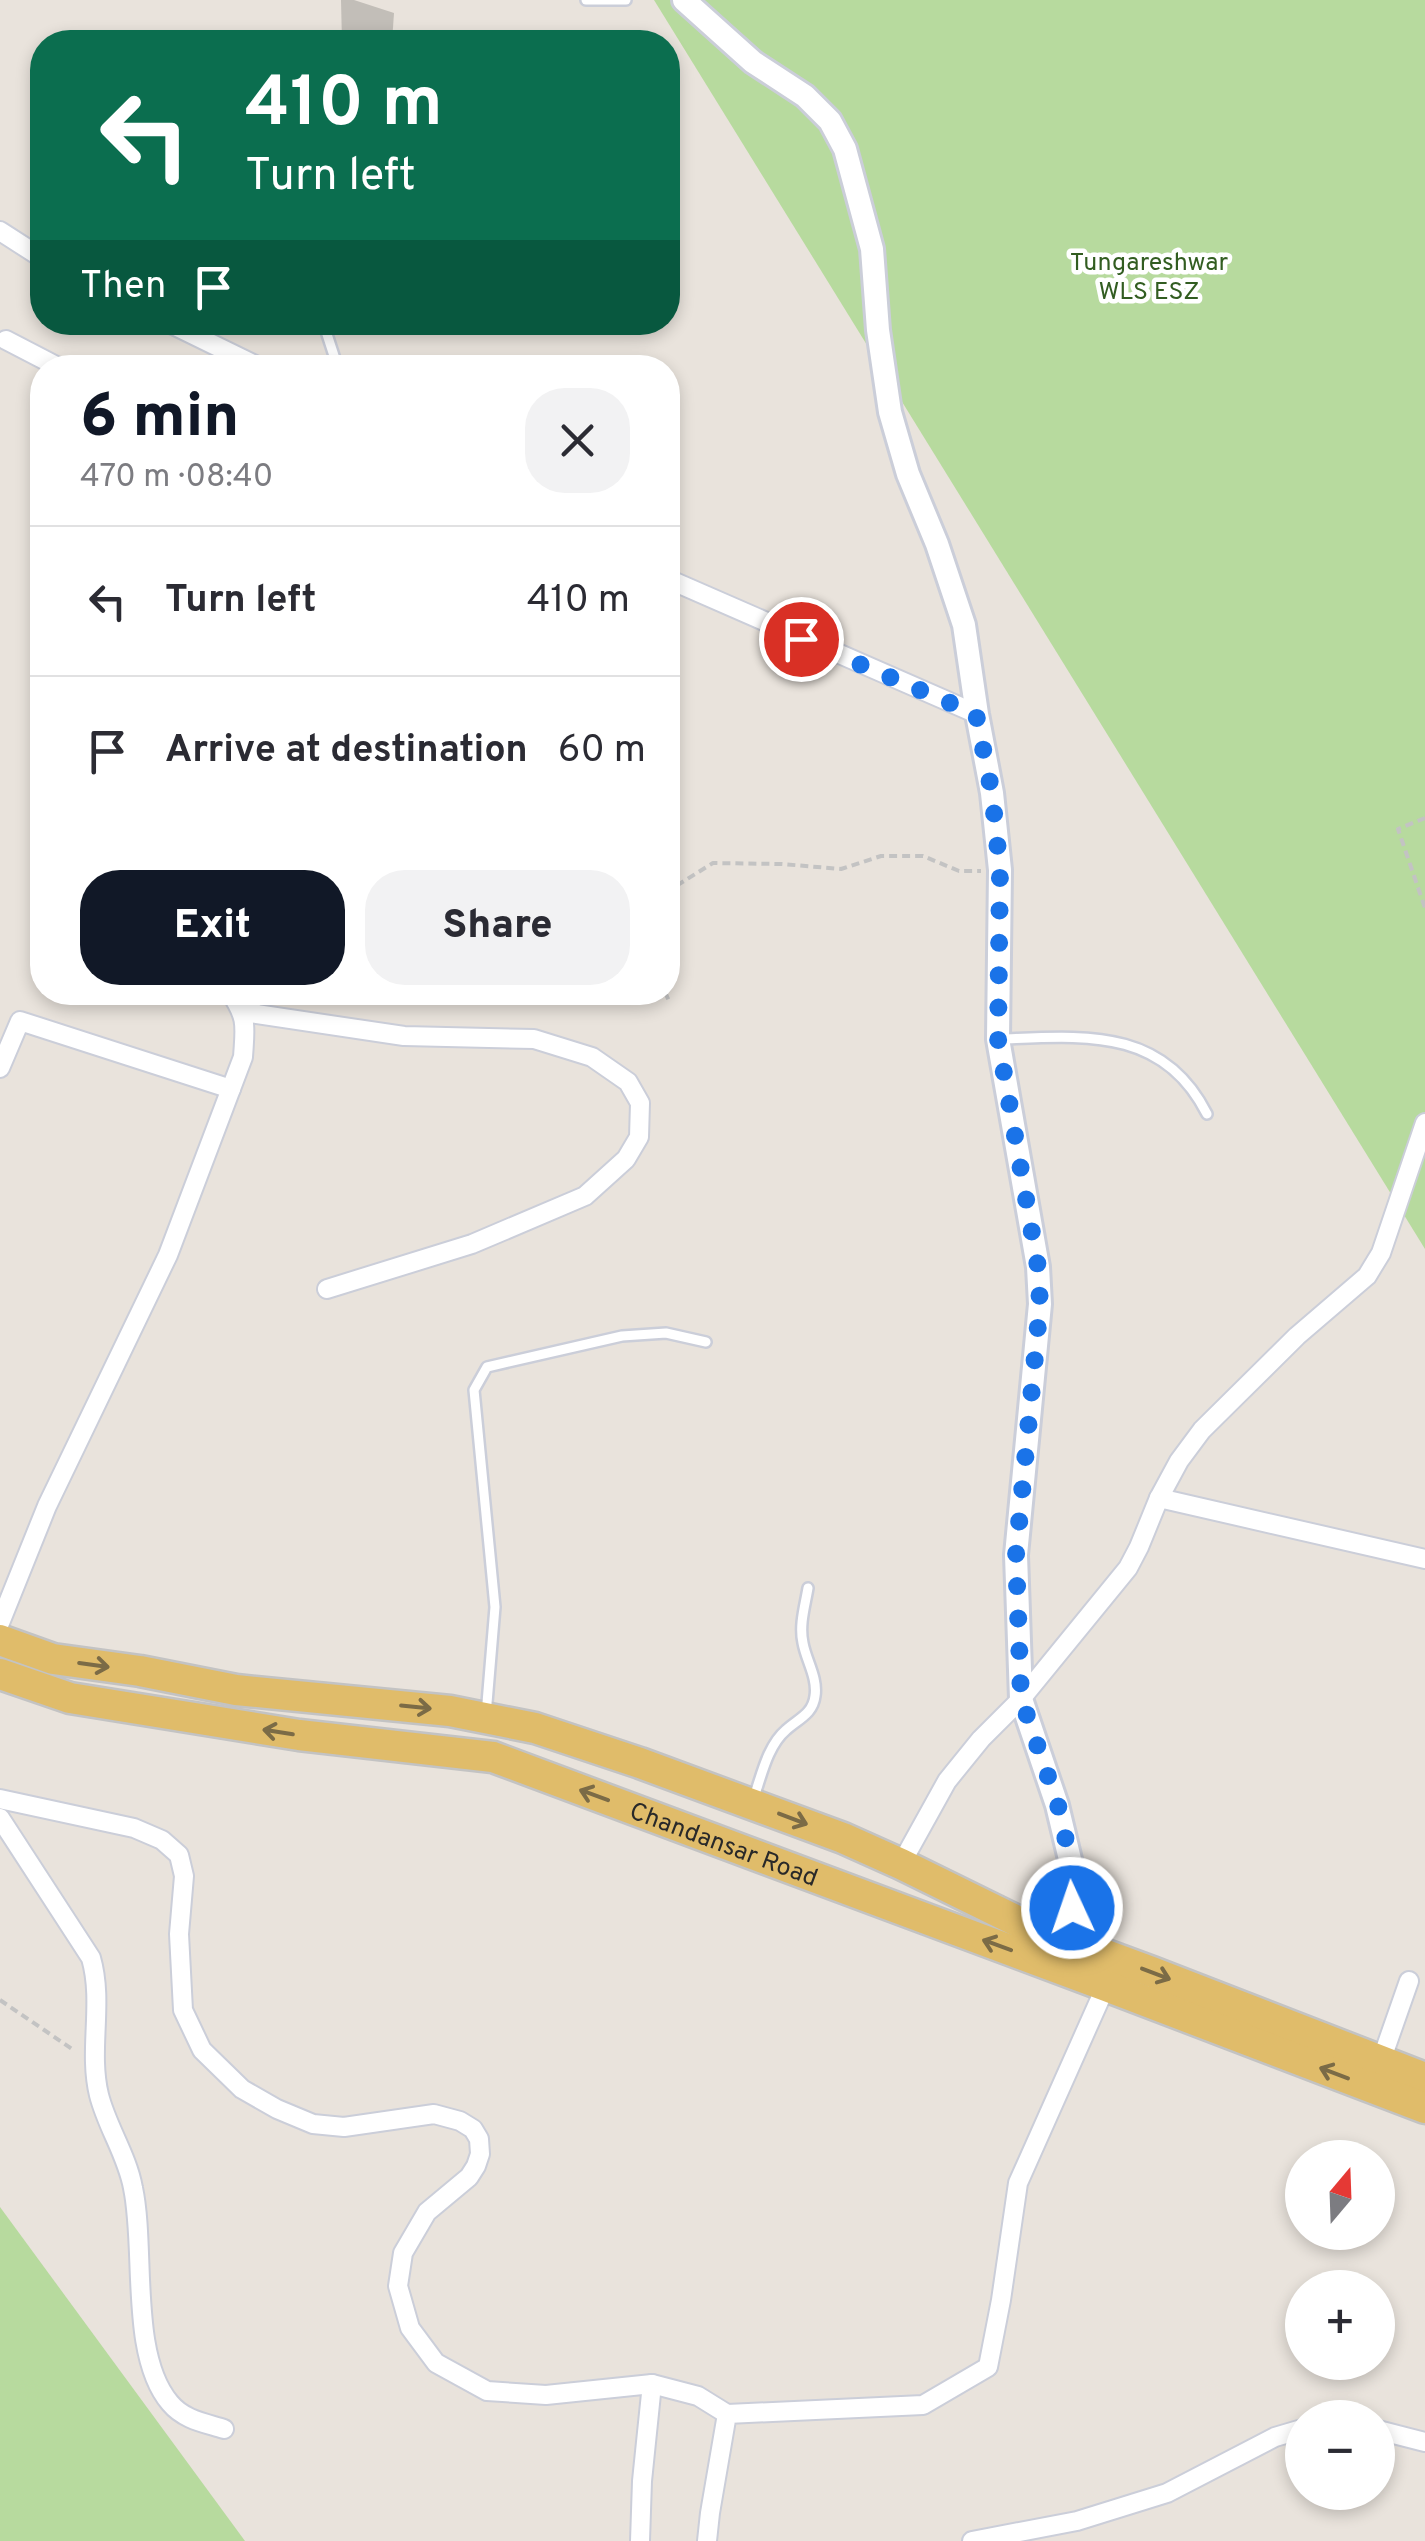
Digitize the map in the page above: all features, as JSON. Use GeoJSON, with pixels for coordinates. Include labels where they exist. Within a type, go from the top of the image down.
{"type":"FeatureCollection","features":[{"type":"Feature","properties":{"kind":"main road"},"geometry":{"type":"LineString","coordinates":[[0,1640],[53,1659],[236,1690],[450,1710],[552,1734],[752,1803],[901,1864],[1024,1925],[1069,1957],[1425,2078]]}},
{"type":"Feature","properties":{"kind":"main road","name":"Chandansar Road"},"geometry":{"type":"LineString","coordinates":[[0,1674],[70,1698],[299,1735],[493,1757],[1069,1957]]}},
{"type":"Feature","properties":{"kind":"main road"},"geometry":{"type":"LineString","coordinates":[[1112,1973],[1425,2108]]}},
{"type":"Feature","properties":{"kind":"street"},"geometry":{"type":"LineString","coordinates":[[684,0],[753,62],[805,96],[830,121],[845,149],[872,249],[890,412],[908,474],[964,625],[992,793],[1000,870],[998,1039],[1038,1267],[1040,1304],[1016,1555],[1021,1698],[1058,1805],[1073,1872],[1069,1957]]}},
{"type":"Feature","properties":{"kind":"street"},"geometry":{"type":"LineString","coordinates":[[0,231],[30,250]]}},
{"type":"Feature","properties":{"kind":"street"},"geometry":{"type":"LineString","coordinates":[[194,335],[234,355]]}},
{"type":"Feature","properties":{"kind":"street"},"geometry":{"type":"LineString","coordinates":[[6,340],[35,355]]}},
{"type":"Feature","properties":{"kind":"street"},"geometry":{"type":"LineString","coordinates":[[680,584],[976,714]]}},
{"type":"Feature","properties":{"kind":"street"},"geometry":{"type":"LineString","coordinates":[[0,1623],[48,1506],[168,1255],[243,1057],[245,1030],[238,1005]]}},
{"type":"Feature","properties":{"kind":"street"},"geometry":{"type":"LineString","coordinates":[[243,1012],[249,1005]]}},
{"type":"Feature","properties":{"kind":"street"},"geometry":{"type":"LineString","coordinates":[[243,1012],[404,1036],[534,1039],[592,1056],[628,1082],[640,1103],[639,1137],[626,1159],[585,1196],[472,1244],[326,1289]]}},
{"type":"Feature","properties":{"kind":"street"},"geometry":{"type":"LineString","coordinates":[[0,1068],[20,1021],[231,1089]]}},
{"type":"Feature","properties":{"kind":"street"},"geometry":{"type":"LineString","coordinates":[[901,1864],[947,1782],[1128,1568],[1179,1460],[1202,1430],[1297,1336],[1367,1276],[1381,1253],[1425,1123]]}},
{"type":"Feature","properties":{"kind":"street"},"geometry":{"type":"LineString","coordinates":[[1159,1498],[1425,1559]]}},
{"type":"Feature","properties":{"kind":"street"},"geometry":{"type":"LineString","coordinates":[[0,1799],[134,1828],[162,1840],[179,1855],[184,1876],[179,1934],[183,2010],[202,2050],[242,2089],[313,2124],[344,2126],[434,2114],[460,2121],[472,2129],[480,2154],[476,2166],[469,2177],[427,2212],[403,2253],[398,2286],[410,2328],[436,2363],[487,2391],[546,2396],[652,2384],[698,2396],[727,2414],[923,2405],[988,2366],[1018,2182],[1112,1973]]}},
{"type":"Feature","properties":{"kind":"street"},"geometry":{"type":"LineString","coordinates":[[0,1818],[90,1958],[97,1978],[99,2095],[133,2186],[142,2322],[156,2380],[171,2405],[190,2419],[224,2429]]}},
{"type":"Feature","properties":{"kind":"street"},"geometry":{"type":"LineString","coordinates":[[1381,2061],[1409,1981]]}},
{"type":"Feature","properties":{"kind":"street"},"geometry":{"type":"LineString","coordinates":[[640,2541],[652,2384]]}},
{"type":"Feature","properties":{"kind":"street"},"geometry":{"type":"LineString","coordinates":[[707,2541],[727,2414]]}},
{"type":"Feature","properties":{"kind":"street"},"geometry":{"type":"LineString","coordinates":[[972,2541],[1077,2521],[1167,2493],[1285,2434]]}},
{"type":"Feature","properties":{"kind":"street"},"geometry":{"type":"LineString","coordinates":[[1395,2434],[1425,2442]]}},
{"type":"Feature","properties":{"kind":"lane"},"geometry":{"type":"LineString","coordinates":[[586,0],[626,0]]}},
{"type":"Feature","properties":{"kind":"lane"},"geometry":{"type":"LineString","coordinates":[[998,1039],[1085,1036],[1134,1046],[1177,1070],[1197,1094],[1207,1114]]}},
{"type":"Feature","properties":{"kind":"lane"},"geometry":{"type":"LineString","coordinates":[[486,1718],[495,1607],[474,1390],[479,1379],[487,1367],[622,1336],[666,1332],[706,1342]]}},
{"type":"Feature","properties":{"kind":"lane"},"geometry":{"type":"LineString","coordinates":[[752,1803],[773,1747],[785,1730],[802,1720],[813,1705],[814,1676],[802,1640],[808,1588]]}},
{"type":"Feature","properties":{"kind":"path"},"geometry":{"type":"LineString","coordinates":[[1425,818],[1398,829],[1425,908]]}},
{"type":"Feature","properties":{"kind":"path"},"geometry":{"type":"LineString","coordinates":[[680,884],[713,863],[841,868],[881,856],[923,856],[959,871],[1000,870]]}},
{"type":"Feature","properties":{"kind":"path"},"geometry":{"type":"LineString","coordinates":[[0,2000],[96,2065]]}},
{"type":"Feature","properties":{"kind":"green space","name":"Tungareshwar WLS ESZ"},"geometry":{"type":"Polygon","coordinates":[[[654,0],[1425,0],[1425,1249],[680,42],[680,30],[673,30],[654,0]]]}},
{"type":"Feature","properties":{"kind":"green space"},"geometry":{"type":"Polygon","coordinates":[[[0,2207],[245,2541],[0,2541],[0,2207]]]}},
{"type":"Feature","properties":{"kind":"building"},"geometry":{"type":"Polygon","coordinates":[[[341,0],[354,0],[394,13],[393,30],[342,30],[341,0]]]}},
{"type":"Feature","properties":{"kind":"route"},"geometry":{"type":"LineString","coordinates":[[801,639],[976,714],[983,744],[1000,870],[998,1039],[1038,1267],[1040,1304],[1016,1555],[1021,1698],[1058,1805],[1073,1872],[1072,1908]]}}]}
